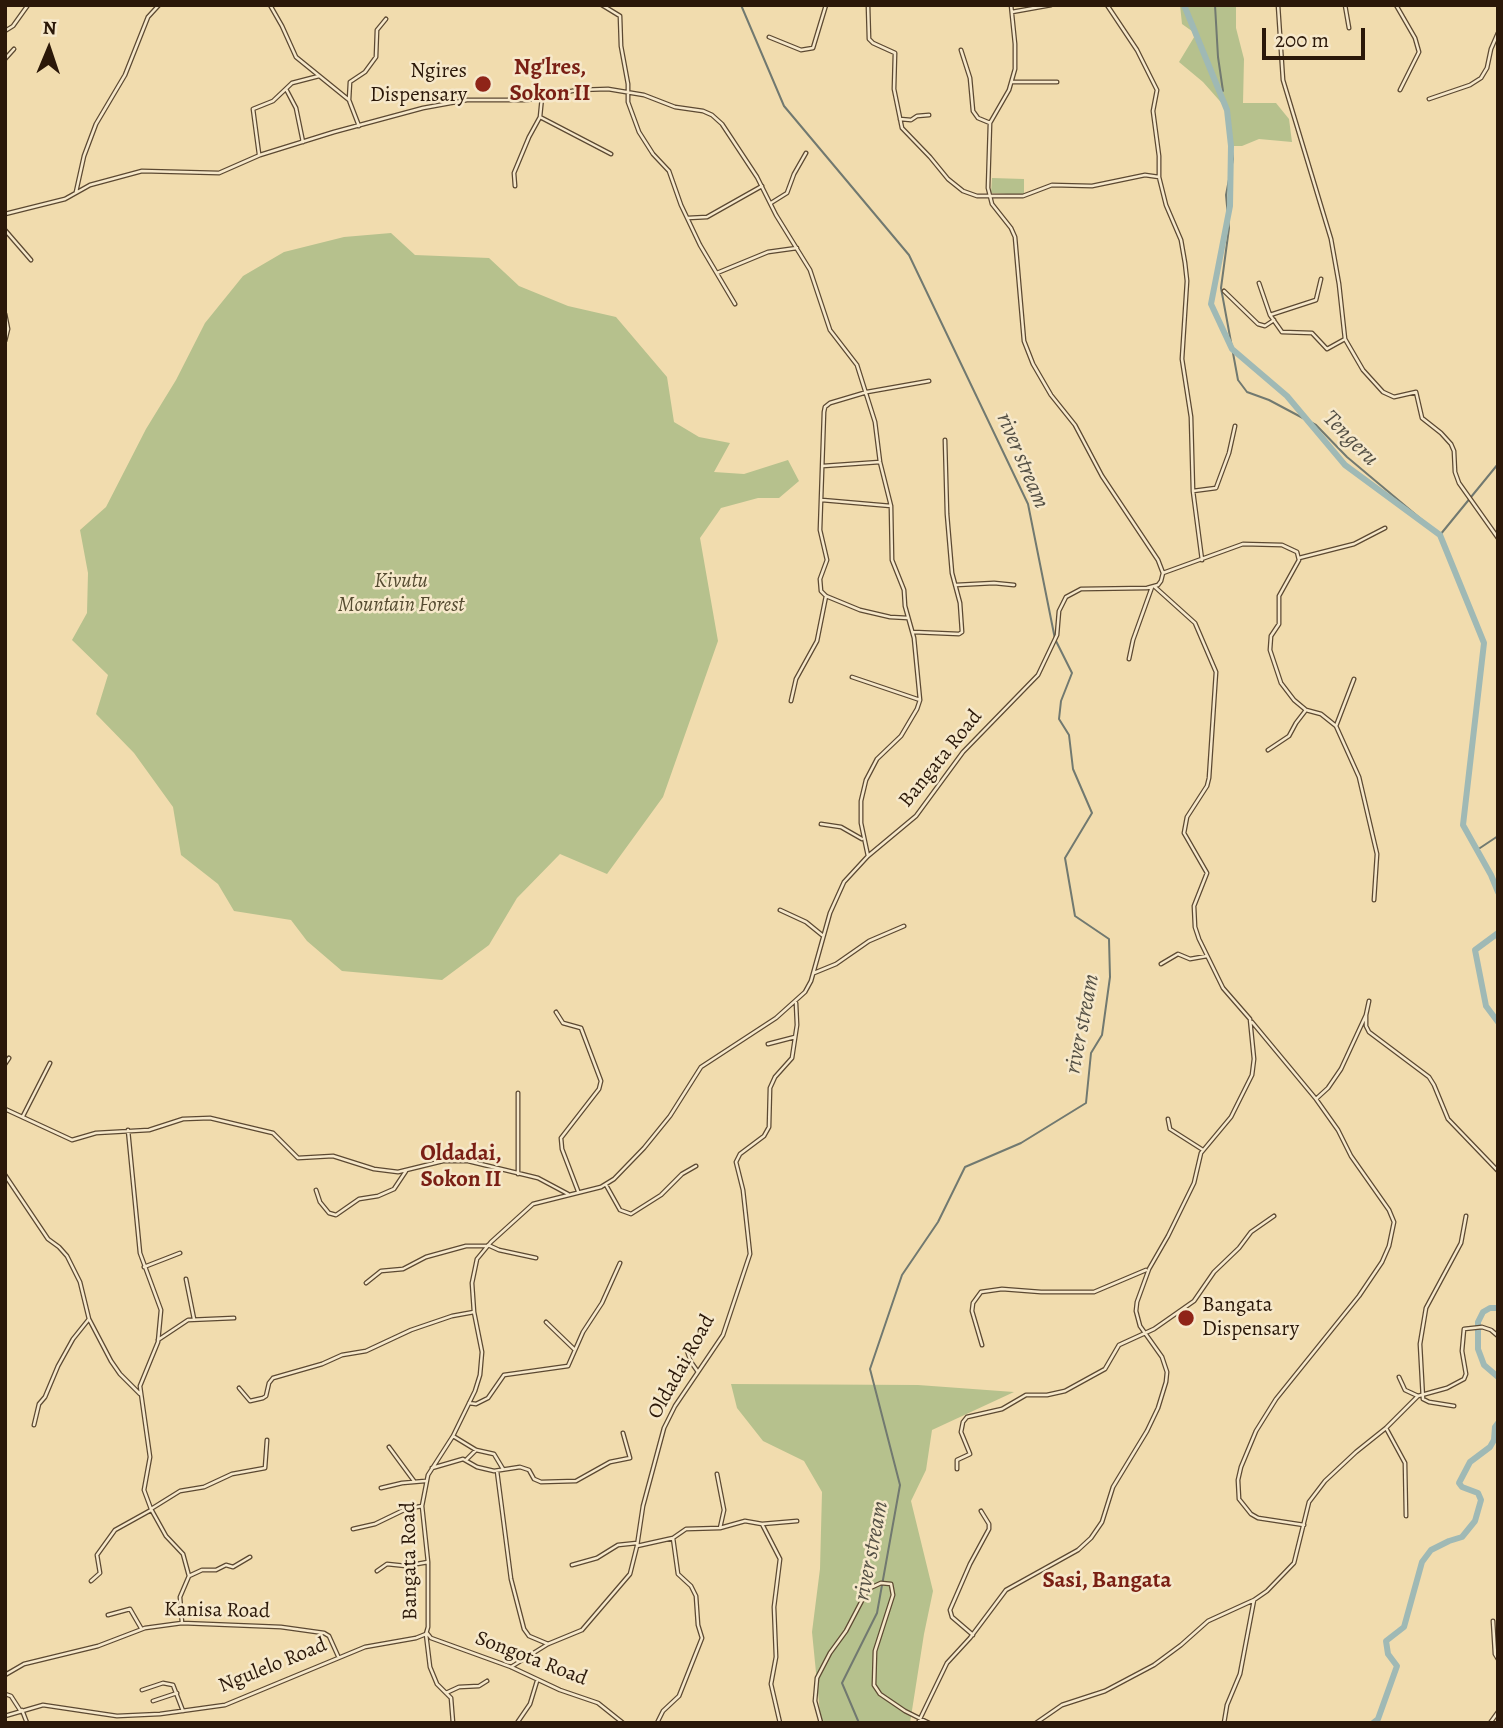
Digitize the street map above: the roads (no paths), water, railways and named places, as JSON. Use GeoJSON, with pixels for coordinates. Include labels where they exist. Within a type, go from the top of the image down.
{"type":"FeatureCollection","features":[{"type":"Feature","properties":{"kind":"street"},"geometry":{"type":"LineString","coordinates":[[5,31],[17,22],[28,5]]}},
{"type":"Feature","properties":{"kind":"street"},"geometry":{"type":"LineString","coordinates":[[76,192],[96,124],[125,75],[144,25],[159,5]]}},
{"type":"Feature","properties":{"kind":"street"},"geometry":{"type":"LineString","coordinates":[[270,5],[296,57],[349,100]]}},
{"type":"Feature","properties":{"kind":"street"},"geometry":{"type":"LineString","coordinates":[[602,5],[620,16],[628,103],[639,132],[653,154],[669,171],[688,218],[734,304]]}},
{"type":"Feature","properties":{"kind":"street"},"geometry":{"type":"LineString","coordinates":[[769,37],[801,50],[813,48],[826,5]]}},
{"type":"Feature","properties":{"kind":"street"},"geometry":{"type":"LineString","coordinates":[[869,5],[869,39],[895,53],[893,79],[905,132],[948,179],[970,194],[989,197],[1030,195],[1052,185],[1092,186],[1145,175],[1159,177]]}},
{"type":"Feature","properties":{"kind":"street"},"geometry":{"type":"LineString","coordinates":[[1011,5],[1015,63],[1012,82],[990,123],[989,197],[1015,237],[1024,341],[1033,364],[1051,395],[1075,425],[1101,476],[1146,541],[1163,573],[1160,583],[1154,587],[1133,640],[1129,659]]}},
{"type":"Feature","properties":{"kind":"street"},"geometry":{"type":"LineString","coordinates":[[1012,12],[1051,5]]}},
{"type":"Feature","properties":{"kind":"street"},"geometry":{"type":"LineString","coordinates":[[1107,5],[1137,50],[1157,90],[1153,111],[1159,177],[1166,205],[1181,240],[1187,281],[1182,359],[1191,417],[1193,491],[1202,560]]}},
{"type":"Feature","properties":{"kind":"street"},"geometry":{"type":"LineString","coordinates":[[1278,5],[1283,80],[1331,239],[1345,339],[1363,370],[1383,392],[1394,397],[1416,392],[1422,418],[1451,444],[1459,483],[1498,538]]}},
{"type":"Feature","properties":{"kind":"street"},"geometry":{"type":"LineString","coordinates":[[1345,5],[1349,28]]}},
{"type":"Feature","properties":{"kind":"street"},"geometry":{"type":"LineString","coordinates":[[1396,5],[1415,38],[1419,52],[1400,90]]}},
{"type":"Feature","properties":{"kind":"street"},"geometry":{"type":"LineString","coordinates":[[359,126],[349,100],[350,82],[365,72],[376,57],[377,30],[386,19]]}},
{"type":"Feature","properties":{"kind":"street"},"geometry":{"type":"LineString","coordinates":[[1429,99],[1481,78],[1487,68],[1493,40],[1498,33]]}},
{"type":"Feature","properties":{"kind":"street"},"geometry":{"type":"LineString","coordinates":[[5,59],[14,49]]}},
{"type":"Feature","properties":{"kind":"street"},"geometry":{"type":"LineString","coordinates":[[961,50],[970,78],[972,109],[978,118],[990,123]]}},
{"type":"Feature","properties":{"kind":"street"},"geometry":{"type":"LineString","coordinates":[[260,155],[255,139],[253,109],[273,101],[285,88],[300,80],[319,76]]}},
{"type":"Feature","properties":{"kind":"street"},"geometry":{"type":"LineString","coordinates":[[1012,82],[1057,82]]}},
{"type":"Feature","properties":{"kind":"street"},"geometry":{"type":"LineString","coordinates":[[285,88],[296,108],[303,142]]}},
{"type":"Feature","properties":{"kind":"street"},"geometry":{"type":"LineString","coordinates":[[5,214],[65,199],[113,178],[148,170],[219,173],[260,155],[303,142],[423,108],[467,100],[542,97],[590,89],[629,92],[652,97],[675,107],[703,110],[712,115],[720,121],[762,186],[812,276],[830,330],[856,363],[875,422],[880,462],[891,506],[892,560],[904,590],[913,632],[920,700],[901,736],[882,753],[869,771],[861,801],[862,839],[868,856]]}},
{"type":"Feature","properties":{"kind":"street"},"geometry":{"type":"LineString","coordinates":[[514,186],[514,173],[540,117],[542,97]]}},
{"type":"Feature","properties":{"kind":"street"},"geometry":{"type":"LineString","coordinates":[[900,119],[911,120],[917,116],[929,115]]}},
{"type":"Feature","properties":{"kind":"street"},"geometry":{"type":"LineString","coordinates":[[540,117],[611,153]]}},
{"type":"Feature","properties":{"kind":"street"},"geometry":{"type":"LineString","coordinates":[[771,203],[787,193],[806,153]]}},
{"type":"Feature","properties":{"kind":"street"},"geometry":{"type":"LineString","coordinates":[[688,218],[707,217],[762,186]]}},
{"type":"Feature","properties":{"kind":"street"},"geometry":{"type":"LineString","coordinates":[[5,230],[31,260]]}},
{"type":"Feature","properties":{"kind":"street"},"geometry":{"type":"LineString","coordinates":[[716,273],[768,252],[797,248]]}},
{"type":"Feature","properties":{"kind":"street"},"geometry":{"type":"LineString","coordinates":[[1270,315],[1316,300],[1321,279]]}},
{"type":"Feature","properties":{"kind":"street"},"geometry":{"type":"LineString","coordinates":[[1259,283],[1270,315],[1284,333],[1303,331],[1317,335],[1327,349],[1345,339]]}},
{"type":"Feature","properties":{"kind":"street"},"geometry":{"type":"LineString","coordinates":[[1224,291],[1258,324],[1265,326],[1274,320]]}},
{"type":"Feature","properties":{"kind":"street"},"geometry":{"type":"LineString","coordinates":[[5,314],[8,329],[5,341]]}},
{"type":"Feature","properties":{"kind":"street"},"geometry":{"type":"LineString","coordinates":[[908,618],[873,614],[826,596],[820,587],[827,560],[820,530],[825,407],[867,392],[929,381]]}},
{"type":"Feature","properties":{"kind":"street"},"geometry":{"type":"LineString","coordinates":[[1193,491],[1216,488],[1235,426]]}},
{"type":"Feature","properties":{"kind":"street"},"geometry":{"type":"LineString","coordinates":[[913,632],[961,634],[960,603],[952,572],[947,514],[945,440]]}},
{"type":"Feature","properties":{"kind":"street"},"geometry":{"type":"LineString","coordinates":[[822,466],[880,462]]}},
{"type":"Feature","properties":{"kind":"street"},"geometry":{"type":"LineString","coordinates":[[822,500],[891,506]]}},
{"type":"Feature","properties":{"kind":"street"},"geometry":{"type":"LineString","coordinates":[[1374,900],[1377,866],[1375,839],[1359,777],[1336,726],[1321,714],[1294,701],[1281,683],[1269,645],[1279,624],[1279,596],[1299,558],[1354,544],[1385,528]]}},
{"type":"Feature","properties":{"kind":"street"},"geometry":{"type":"LineString","coordinates":[[1163,573],[1237,545],[1282,545],[1295,550],[1299,558]]}},
{"type":"Feature","properties":{"kind":"street"},"geometry":{"type":"LineString","coordinates":[[956,585],[1014,585]]}},
{"type":"Feature","properties":{"kind":"street"},"geometry":{"type":"LineString","coordinates":[[1154,587],[1190,616],[1216,672],[1209,778],[1207,786],[1187,817],[1184,831],[1188,843],[1207,873],[1195,902],[1193,918],[1199,939],[1223,988],[1316,1098],[1338,1130],[1351,1156],[1389,1210],[1394,1222],[1389,1246],[1382,1262],[1359,1296],[1276,1399],[1256,1431],[1241,1467],[1238,1480],[1239,1499],[1251,1514],[1258,1518],[1304,1525]]}},
{"type":"Feature","properties":{"kind":"street","name":"Bangata Road"},"geometry":{"type":"LineString","coordinates":[[453,1723],[451,1701],[431,1672],[426,1632],[428,1562],[422,1506],[431,1469],[453,1436],[478,1384],[482,1360],[474,1312],[474,1270],[477,1259],[530,1205],[606,1185],[629,1165],[658,1132],[701,1067],[796,1003],[809,987],[822,936],[840,889],[868,856],[916,817],[962,752],[1038,675],[1057,635],[1059,611],[1066,597],[1081,589],[1154,587]]}},
{"type":"Feature","properties":{"kind":"street"},"geometry":{"type":"LineString","coordinates":[[790,701],[796,679],[817,640],[826,596]]}},
{"type":"Feature","properties":{"kind":"street"},"geometry":{"type":"LineString","coordinates":[[852,677],[920,700]]}},
{"type":"Feature","properties":{"kind":"street"},"geometry":{"type":"LineString","coordinates":[[1336,726],[1354,678]]}},
{"type":"Feature","properties":{"kind":"street"},"geometry":{"type":"LineString","coordinates":[[1268,750],[1292,734],[1294,725],[1306,709]]}},
{"type":"Feature","properties":{"kind":"street"},"geometry":{"type":"LineString","coordinates":[[821,824],[841,827],[862,839]]}},
{"type":"Feature","properties":{"kind":"street"},"geometry":{"type":"LineString","coordinates":[[780,910],[806,922],[822,936]]}},
{"type":"Feature","properties":{"kind":"street"},"geometry":{"type":"LineString","coordinates":[[814,973],[836,964],[869,941],[904,926]]}},
{"type":"Feature","properties":{"kind":"street"},"geometry":{"type":"LineString","coordinates":[[1161,964],[1178,954],[1191,959],[1207,956]]}},
{"type":"Feature","properties":{"kind":"street"},"geometry":{"type":"LineString","coordinates":[[1369,1001],[1366,1015],[1369,1032],[1429,1077],[1448,1119],[1498,1171]]}},
{"type":"Feature","properties":{"kind":"street","name":"Oldadai Road"},"geometry":{"type":"LineString","coordinates":[[511,1667],[548,1644],[582,1630],[626,1580],[664,1428],[675,1406],[723,1335],[750,1254],[743,1190],[736,1168],[737,1158],[767,1132],[770,1120],[770,1088],[775,1077],[792,1058],[796,1003]]}},
{"type":"Feature","properties":{"kind":"street"},"geometry":{"type":"LineString","coordinates":[[556,1012],[563,1023],[582,1028],[601,1081],[599,1090],[561,1138],[562,1149],[578,1191]]}},
{"type":"Feature","properties":{"kind":"street"},"geometry":{"type":"LineString","coordinates":[[1316,1098],[1336,1078],[1366,1015]]}},
{"type":"Feature","properties":{"kind":"street"},"geometry":{"type":"LineString","coordinates":[[919,1721],[947,1663],[1006,1590],[1078,1550],[1091,1538],[1102,1522],[1113,1487],[1147,1431],[1165,1388],[1167,1372],[1164,1362],[1139,1322],[1136,1307],[1149,1269],[1190,1192],[1203,1150],[1231,1117],[1252,1075],[1254,1059],[1251,1021]]}},
{"type":"Feature","properties":{"kind":"street"},"geometry":{"type":"LineString","coordinates":[[768,1044],[795,1037]]}},
{"type":"Feature","properties":{"kind":"street"},"geometry":{"type":"LineString","coordinates":[[5,1064],[9,1058]]}},
{"type":"Feature","properties":{"kind":"street"},"geometry":{"type":"LineString","coordinates":[[23,1116],[50,1063]]}},
{"type":"Feature","properties":{"kind":"street"},"geometry":{"type":"LineString","coordinates":[[518,1093],[518,1174]]}},
{"type":"Feature","properties":{"kind":"street"},"geometry":{"type":"LineString","coordinates":[[5,1109],[72,1140],[94,1133],[149,1130],[183,1119],[210,1118],[273,1133],[298,1158],[333,1156],[378,1170],[406,1171],[443,1161],[463,1160],[551,1183],[568,1194]]}},
{"type":"Feature","properties":{"kind":"street"},"geometry":{"type":"LineString","coordinates":[[1168,1119],[1171,1130],[1203,1150]]}},
{"type":"Feature","properties":{"kind":"street"},"geometry":{"type":"LineString","coordinates":[[128,1130],[140,1254],[161,1310],[159,1340],[141,1381],[140,1394],[150,1457],[144,1490],[151,1510],[167,1538],[182,1551],[189,1576],[180,1597],[182,1623]]}},
{"type":"Feature","properties":{"kind":"street"},"geometry":{"type":"LineString","coordinates":[[606,1185],[620,1210],[631,1214],[661,1195],[682,1174],[696,1166]]}},
{"type":"Feature","properties":{"kind":"street"},"geometry":{"type":"LineString","coordinates":[[316,1190],[323,1206],[329,1213],[336,1215],[359,1199],[378,1196],[394,1189],[406,1171]]}},
{"type":"Feature","properties":{"kind":"street"},"geometry":{"type":"LineString","coordinates":[[5,1175],[45,1235],[60,1247],[76,1271],[89,1319],[120,1374],[140,1394]]}},
{"type":"Feature","properties":{"kind":"street"},"geometry":{"type":"LineString","coordinates":[[957,1469],[957,1460],[970,1454],[961,1433],[967,1417],[1002,1409],[1026,1395],[1047,1395],[1070,1388],[1107,1367],[1119,1345],[1145,1334],[1194,1301],[1214,1272],[1251,1232],[1274,1216]]}},
{"type":"Feature","properties":{"kind":"street"},"geometry":{"type":"LineString","coordinates":[[1454,1406],[1423,1399],[1420,1351],[1426,1308],[1461,1243],[1466,1216]]}},
{"type":"Feature","properties":{"kind":"street"},"geometry":{"type":"LineString","coordinates":[[366,1283],[381,1271],[403,1269],[426,1257],[466,1246],[487,1246],[536,1258]]}},
{"type":"Feature","properties":{"kind":"street"},"geometry":{"type":"LineString","coordinates":[[144,1267],[180,1253]]}},
{"type":"Feature","properties":{"kind":"street"},"geometry":{"type":"LineString","coordinates":[[469,1403],[476,1404],[488,1398],[504,1375],[568,1366],[585,1326],[602,1303],[620,1263]]}},
{"type":"Feature","properties":{"kind":"street"},"geometry":{"type":"LineString","coordinates":[[982,1345],[972,1311],[981,1292],[992,1289],[1094,1292],[1149,1269]]}},
{"type":"Feature","properties":{"kind":"street"},"geometry":{"type":"LineString","coordinates":[[186,1279],[194,1319]]}},
{"type":"Feature","properties":{"kind":"street"},"geometry":{"type":"LineString","coordinates":[[239,1388],[249,1400],[263,1398],[273,1378],[342,1355],[366,1351],[411,1330],[452,1316],[474,1312]]}},
{"type":"Feature","properties":{"kind":"street"},"geometry":{"type":"LineString","coordinates":[[159,1340],[183,1323],[194,1319],[234,1318]]}},
{"type":"Feature","properties":{"kind":"street"},"geometry":{"type":"LineString","coordinates":[[34,1425],[39,1404],[58,1366],[73,1339],[89,1319]]}},
{"type":"Feature","properties":{"kind":"street"},"geometry":{"type":"LineString","coordinates":[[546,1322],[575,1350]]}},
{"type":"Feature","properties":{"kind":"street"},"geometry":{"type":"LineString","coordinates":[[1036,1723],[1062,1705],[1105,1691],[1154,1665],[1208,1621],[1254,1600],[1276,1583],[1294,1563],[1308,1507],[1314,1494],[1418,1396],[1464,1380],[1464,1329],[1482,1327],[1498,1336]]}},
{"type":"Feature","properties":{"kind":"street"},"geometry":{"type":"LineString","coordinates":[[686,1348],[698,1372]]}},
{"type":"Feature","properties":{"kind":"street"},"geometry":{"type":"LineString","coordinates":[[1399,1377],[1405,1390],[1418,1396]]}},
{"type":"Feature","properties":{"kind":"street"},"geometry":{"type":"LineString","coordinates":[[1386,1427],[1405,1464],[1406,1516]]}},
{"type":"Feature","properties":{"kind":"street"},"geometry":{"type":"LineString","coordinates":[[431,1469],[454,1460],[466,1460],[477,1467],[497,1472],[520,1466],[529,1470],[534,1479],[541,1482],[576,1480],[610,1462],[630,1458],[623,1433]]}},
{"type":"Feature","properties":{"kind":"street"},"geometry":{"type":"LineString","coordinates":[[453,1436],[476,1450],[494,1454],[504,1470]]}},
{"type":"Feature","properties":{"kind":"street"},"geometry":{"type":"LineString","coordinates":[[91,1581],[100,1573],[97,1555],[115,1530],[180,1491],[204,1487],[232,1474],[265,1468],[267,1440]]}},
{"type":"Feature","properties":{"kind":"street"},"geometry":{"type":"LineString","coordinates":[[389,1447],[415,1481]]}},
{"type":"Feature","properties":{"kind":"street"},"geometry":{"type":"LineString","coordinates":[[466,1460],[476,1450]]}},
{"type":"Feature","properties":{"kind":"street"},"geometry":{"type":"LineString","coordinates":[[497,1472],[512,1578],[524,1629],[529,1636],[548,1644]]}},
{"type":"Feature","properties":{"kind":"street"},"geometry":{"type":"LineString","coordinates":[[717,1474],[723,1503],[720,1528]]}},
{"type":"Feature","properties":{"kind":"street"},"geometry":{"type":"LineString","coordinates":[[381,1488],[426,1481]]}},
{"type":"Feature","properties":{"kind":"street"},"geometry":{"type":"LineString","coordinates":[[353,1529],[375,1524],[406,1508],[422,1506]]}},
{"type":"Feature","properties":{"kind":"street"},"geometry":{"type":"LineString","coordinates":[[973,1634],[950,1612],[956,1593],[989,1528],[981,1511]]}},
{"type":"Feature","properties":{"kind":"street"},"geometry":{"type":"LineString","coordinates":[[572,1565],[597,1558],[618,1545],[673,1538],[688,1528],[720,1528],[746,1521],[762,1524],[797,1521]]}},
{"type":"Feature","properties":{"kind":"street"},"geometry":{"type":"LineString","coordinates":[[762,1524],[780,1559],[774,1607],[776,1657],[771,1681],[780,1723]]}},
{"type":"Feature","properties":{"kind":"street"},"geometry":{"type":"LineString","coordinates":[[657,1723],[663,1711],[679,1696],[702,1638],[698,1625],[696,1596],[691,1586],[678,1574],[673,1538]]}},
{"type":"Feature","properties":{"kind":"street"},"geometry":{"type":"LineString","coordinates":[[189,1576],[202,1570],[216,1570],[227,1565],[234,1567],[250,1557]]}},
{"type":"Feature","properties":{"kind":"street"},"geometry":{"type":"LineString","coordinates":[[377,1571],[387,1564],[403,1566],[428,1562]]}},
{"type":"Feature","properties":{"kind":"street"},"geometry":{"type":"LineString","coordinates":[[821,1723],[815,1700],[817,1678],[868,1589],[882,1583],[893,1586],[893,1595],[875,1651],[874,1685],[880,1694],[919,1721],[929,1723]]}},
{"type":"Feature","properties":{"kind":"street"},"geometry":{"type":"LineString","coordinates":[[1224,1723],[1227,1706],[1240,1674],[1254,1600]]}},
{"type":"Feature","properties":{"kind":"street"},"geometry":{"type":"LineString","coordinates":[[108,1615],[130,1609],[142,1629]]}},
{"type":"Feature","properties":{"kind":"street"},"geometry":{"type":"LineString","coordinates":[[1493,1621],[1495,1654],[1498,1659]]}},
{"type":"Feature","properties":{"kind":"street","name":"Kanisa Road"},"geometry":{"type":"LineString","coordinates":[[5,1675],[24,1664],[98,1646],[142,1629],[182,1623],[324,1633],[329,1636],[338,1656]]}},
{"type":"Feature","properties":{"kind":"street","name":"Ngulelo Road"},"geometry":{"type":"LineString","coordinates":[[5,1716],[43,1705],[117,1716],[183,1711],[235,1702],[338,1656],[365,1647],[421,1637],[426,1632]]}},
{"type":"Feature","properties":{"kind":"street","name":"Songota Road"},"geometry":{"type":"LineString","coordinates":[[426,1632],[431,1638],[598,1703],[623,1723]]}},
{"type":"Feature","properties":{"kind":"street"},"geometry":{"type":"LineString","coordinates":[[446,1693],[459,1687],[479,1686],[487,1681]]}},
{"type":"Feature","properties":{"kind":"street"},"geometry":{"type":"LineString","coordinates":[[517,1723],[530,1704],[537,1681]]}},
{"type":"Feature","properties":{"kind":"street"},"geometry":{"type":"LineString","coordinates":[[142,1690],[167,1683],[175,1686],[183,1711]]}},
{"type":"Feature","properties":{"kind":"street"},"geometry":{"type":"LineString","coordinates":[[153,1701],[178,1693]]}},
{"type":"Feature","properties":{"kind":"street"},"geometry":{"type":"LineString","coordinates":[[5,1694],[11,1696],[27,1723]]}},
{"type":"Feature","properties":{"kind":"street"},"geometry":{"type":"LineString","coordinates":[[1490,1722],[1498,1712]]}},
{"type":"Feature","properties":{"kind":"waterway","name":"river stream"},"geometry":{"type":"LineString","coordinates":[[741,5],[784,106],[909,255],[1028,504],[1055,639],[1072,673],[1061,701],[1059,719],[1069,735],[1073,769],[1092,813],[1065,858],[1075,916],[1109,939],[1110,977],[1102,1035],[1091,1053],[1086,1103],[1021,1143],[965,1167],[938,1222],[902,1275],[870,1369],[900,1485],[877,1613],[842,1683],[859,1723]]}},
{"type":"Feature","properties":{"kind":"waterway","name":"Tengeru"},"geometry":{"type":"LineString","coordinates":[[1184,5],[1227,110],[1231,146],[1230,206],[1211,304],[1232,349],[1287,396],[1345,465],[1440,535],[1484,643],[1463,825],[1498,892]]}},
{"type":"Feature","properties":{"kind":"waterway"},"geometry":{"type":"LineString","coordinates":[[1215,5],[1223,91]]}},
{"type":"Feature","properties":{"kind":"waterway"},"geometry":{"type":"LineString","coordinates":[[1227,116],[1233,159],[1226,195],[1229,228],[1221,288],[1238,380],[1247,392],[1269,400],[1316,425],[1347,457],[1440,535],[1498,464]]}},
{"type":"Feature","properties":{"kind":"waterway"},"geometry":{"type":"LineString","coordinates":[[1477,850],[1498,836]]}},
{"type":"Feature","properties":{"kind":"waterway","name":"Tengeru"},"geometry":{"type":"LineString","coordinates":[[1498,933],[1475,950],[1486,1006],[1498,1022]]}},
{"type":"Feature","properties":{"kind":"waterway","name":"Tengeru"},"geometry":{"type":"LineString","coordinates":[[1498,1308],[1483,1312],[1478,1322],[1478,1349],[1484,1365],[1498,1377]]}},
{"type":"Feature","properties":{"kind":"waterway","name":"Tengeru"},"geometry":{"type":"LineString","coordinates":[[1373,1723],[1378,1719],[1397,1666],[1388,1654],[1386,1641],[1404,1627],[1422,1562],[1431,1550],[1462,1537],[1475,1521],[1481,1500],[1478,1493],[1462,1487],[1459,1483],[1470,1462],[1490,1447],[1498,1423]]}},
{"type":"Feature","properties":{"kind":"place","name":"Ngires Dispensary"},"geometry":{"type":"Point","coordinates":[483,84]}},
{"type":"Feature","properties":{"kind":"place","name":"Bangata Dispensary"},"geometry":{"type":"Point","coordinates":[1186,1318]}},
{"type":"Feature","properties":{"kind":"district","name":"Ng'lres, Sokon II"},"geometry":{"type":"Point","coordinates":[550,81]}},
{"type":"Feature","properties":{"kind":"district","name":"Oldadai, Sokon II"},"geometry":{"type":"Point","coordinates":[461,1167]}},
{"type":"Feature","properties":{"kind":"district","name":"Sasi, Bangata"},"geometry":{"type":"Point","coordinates":[1107,1581]}},
{"type":"Feature","properties":{"kind":"park label","name":"Kivutu Mountain Forest"},"geometry":{"type":"Point","coordinates":[401,594]}}]}
